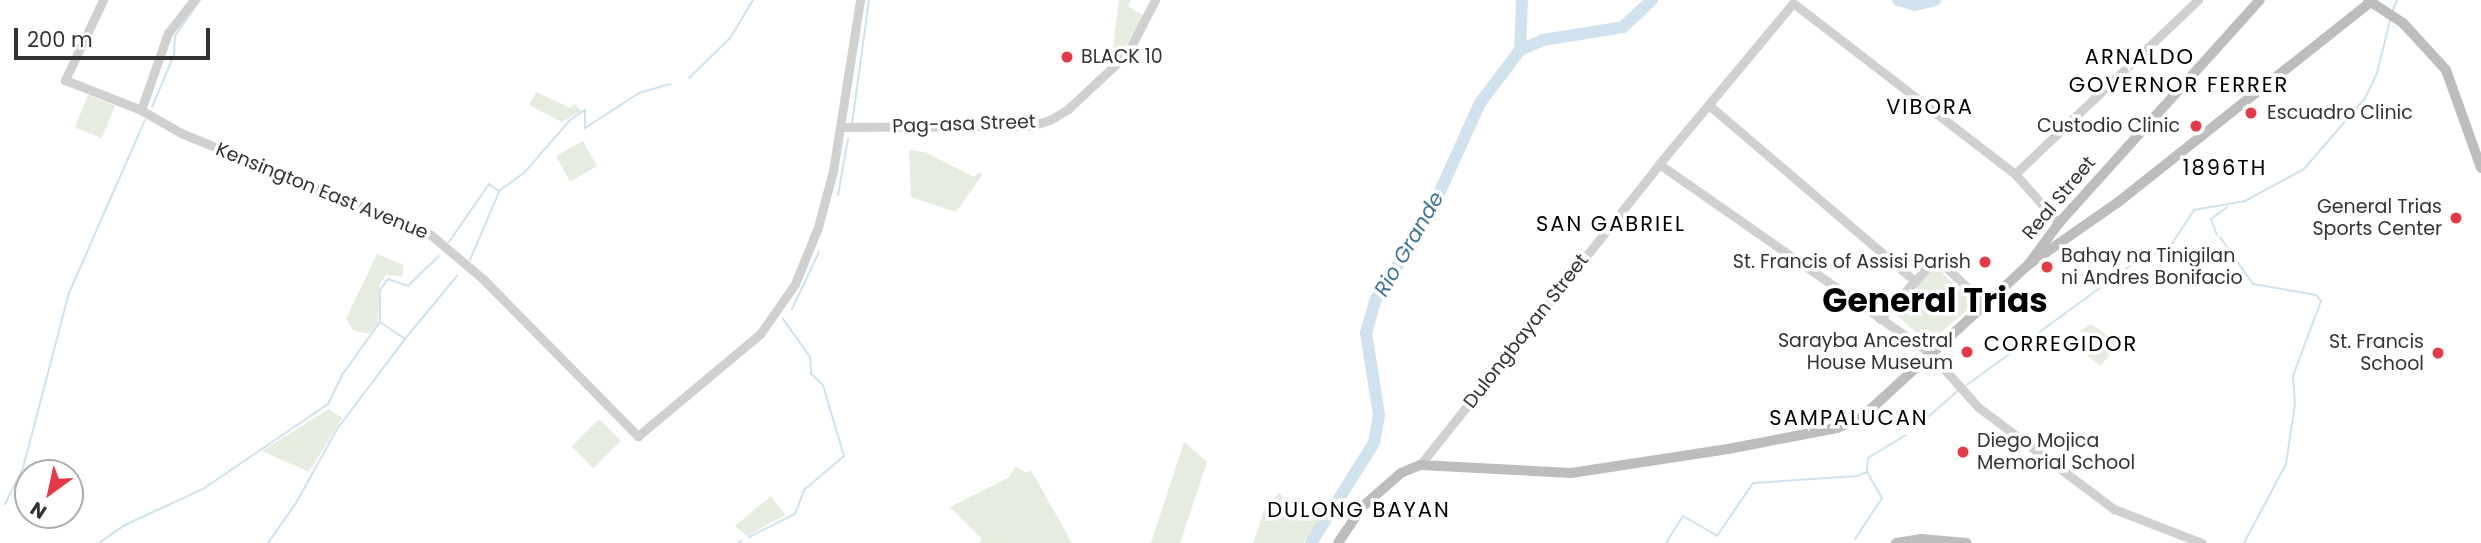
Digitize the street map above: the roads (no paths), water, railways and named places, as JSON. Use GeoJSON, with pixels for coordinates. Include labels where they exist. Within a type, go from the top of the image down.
{"type":"FeatureCollection","features":[{"type":"Feature","properties":{"kind":"main road","name":"Real Street"},"geometry":{"type":"LineString","coordinates":[[2028,265],[2059,223],[2260,0]]}},
{"type":"Feature","properties":{"kind":"main road"},"geometry":{"type":"LineString","coordinates":[[1338,543],[1362,507],[1401,473],[1420,465],[1571,473],[1837,428],[1873,408],[2028,265],[2117,203],[2370,1],[2390,14],[2446,70],[2481,168]]}},
{"type":"Feature","properties":{"kind":"main road"},"geometry":{"type":"LineString","coordinates":[[1896,543],[1967,543]]}},
{"type":"Feature","properties":{"kind":"street","name":"Kensington East Avenue"},"geometry":{"type":"LineString","coordinates":[[103,0],[65,80],[146,112],[181,134],[431,235],[483,279],[638,436],[760,334],[782,307],[818,227],[842,127]]}},
{"type":"Feature","properties":{"kind":"street"},"geometry":{"type":"LineString","coordinates":[[146,112],[168,33],[194,0]]}},
{"type":"Feature","properties":{"kind":"street"},"geometry":{"type":"LineString","coordinates":[[842,127],[860,0]]}},
{"type":"Feature","properties":{"kind":"street","name":"Pag-asa Street"},"geometry":{"type":"LineString","coordinates":[[842,127],[1031,126],[1050,120],[1068,109],[1127,54],[1155,0]]}},
{"type":"Feature","properties":{"kind":"street"},"geometry":{"type":"LineString","coordinates":[[2059,223],[2015,174],[2198,0]]}},
{"type":"Feature","properties":{"kind":"street","name":"Dulongbayan Street"},"geometry":{"type":"LineString","coordinates":[[1420,465],[1658,164],[1710,106],[1793,3],[2015,174]]}},
{"type":"Feature","properties":{"kind":"street"},"geometry":{"type":"LineString","coordinates":[[1710,106],[1914,280]]}},
{"type":"Feature","properties":{"kind":"street"},"geometry":{"type":"LineString","coordinates":[[1658,164],[1930,353],[1965,389],[1978,407],[2114,509],[2202,543]]}},
{"type":"Feature","properties":{"kind":"street"},"geometry":{"type":"LineString","coordinates":[[1880,318],[1932,260],[1940,258],[1986,305]]}},
{"type":"Feature","properties":{"kind":"waterway"},"geometry":{"type":"LineString","coordinates":[[152,107],[174,55],[175,36],[200,0]]}},
{"type":"Feature","properties":{"kind":"waterway"},"geometry":{"type":"LineString","coordinates":[[689,78],[730,38],[753,0]]}},
{"type":"Feature","properties":{"kind":"waterway"},"geometry":{"type":"LineString","coordinates":[[852,124],[869,0]]}},
{"type":"Feature","properties":{"kind":"waterway"},"geometry":{"type":"LineString","coordinates":[[1520,50],[1522,0]]}},
{"type":"Feature","properties":{"kind":"waterway","name":"Rio Grande"},"geometry":{"type":"LineString","coordinates":[[1311,543],[1374,443],[1379,415],[1366,333],[1376,299],[1428,218],[1480,103],[1520,50],[1543,40],[1623,27],[1652,0]]}},
{"type":"Feature","properties":{"kind":"waterway","name":"Rio Grande"},"geometry":{"type":"LineString","coordinates":[[1898,0],[1915,5],[1935,0]]}},
{"type":"Feature","properties":{"kind":"waterway"},"geometry":{"type":"LineString","coordinates":[[2392,12],[2397,0]]}},
{"type":"Feature","properties":{"kind":"waterway"},"geometry":{"type":"LineString","coordinates":[[1964,387],[2131,265],[2171,245],[2194,210],[2245,201],[2304,169],[2365,98],[2377,73],[2390,21]]}},
{"type":"Feature","properties":{"kind":"waterway"},"geometry":{"type":"LineString","coordinates":[[449,242],[489,184],[499,191],[524,173],[570,120],[585,110],[585,128],[639,93],[671,84]]}},
{"type":"Feature","properties":{"kind":"waterway"},"geometry":{"type":"LineString","coordinates":[[5,504],[23,468],[69,293],[145,120]]}},
{"type":"Feature","properties":{"kind":"waterway"},"geometry":{"type":"LineString","coordinates":[[838,195],[848,139]]}},
{"type":"Feature","properties":{"kind":"waterway"},"geometry":{"type":"LineString","coordinates":[[470,260],[499,192]]}},
{"type":"Feature","properties":{"kind":"waterway"},"geometry":{"type":"LineString","coordinates":[[2217,235],[2211,219],[2227,207]]}},
{"type":"Feature","properties":{"kind":"waterway"},"geometry":{"type":"LineString","coordinates":[[2220,237],[2253,284],[2316,295],[2321,301],[2293,376],[2295,404],[2286,464],[2244,543]]}},
{"type":"Feature","properties":{"kind":"waterway"},"geometry":{"type":"LineString","coordinates":[[792,309],[819,252]]}},
{"type":"Feature","properties":{"kind":"waterway"},"geometry":{"type":"LineString","coordinates":[[99,543],[125,525],[203,489],[328,404],[342,375],[380,322],[380,290],[388,279],[408,286],[439,256]]}},
{"type":"Feature","properties":{"kind":"waterway"},"geometry":{"type":"LineString","coordinates":[[380,322],[405,339],[457,276]]}},
{"type":"Feature","properties":{"kind":"waterway"},"geometry":{"type":"LineString","coordinates":[[749,537],[795,514],[804,490],[844,456],[823,385],[811,374],[810,357],[783,319]]}},
{"type":"Feature","properties":{"kind":"waterway"},"geometry":{"type":"LineString","coordinates":[[268,543],[296,503],[337,429],[405,339]]}},
{"type":"Feature","properties":{"kind":"waterway"},"geometry":{"type":"LineString","coordinates":[[1915,428],[1959,390]]}},
{"type":"Feature","properties":{"kind":"waterway"},"geometry":{"type":"LineString","coordinates":[[1867,471],[1868,458],[1906,435]]}},
{"type":"Feature","properties":{"kind":"waterway"},"geometry":{"type":"LineString","coordinates":[[1666,543],[1683,516],[1717,536],[1753,483],[1857,476],[1867,472],[1882,498],[1855,539]]}},
{"type":"Feature","properties":{"kind":"place","name":"BLACK 10"},"geometry":{"type":"Point","coordinates":[1067,57]}},
{"type":"Feature","properties":{"kind":"place","name":"Escuadro Clinic"},"geometry":{"type":"Point","coordinates":[2251,113]}},
{"type":"Feature","properties":{"kind":"place","name":"Custodio Clinic"},"geometry":{"type":"Point","coordinates":[2196,126]}},
{"type":"Feature","properties":{"kind":"place","name":"General Trias Sports Center"},"geometry":{"type":"Point","coordinates":[2456,218]}},
{"type":"Feature","properties":{"kind":"place","name":"St. Francis of Assisi Parish"},"geometry":{"type":"Point","coordinates":[1985,262]}},
{"type":"Feature","properties":{"kind":"place","name":"Bahay na Tinigilan ni Andres Bonifacio"},"geometry":{"type":"Point","coordinates":[2047,267]}},
{"type":"Feature","properties":{"kind":"place","name":"Sarayba Ancestral House Museum"},"geometry":{"type":"Point","coordinates":[1967,352]}},
{"type":"Feature","properties":{"kind":"place","name":"St. Francis School"},"geometry":{"type":"Point","coordinates":[2438,353]}},
{"type":"Feature","properties":{"kind":"place","name":"Diego Mojica Memorial School"},"geometry":{"type":"Point","coordinates":[1963,452]}},
{"type":"Feature","properties":{"kind":"district","name":"ARNALDO"},"geometry":{"type":"Point","coordinates":[2140,57]}},
{"type":"Feature","properties":{"kind":"district","name":"GOVERNOR FERRER"},"geometry":{"type":"Point","coordinates":[2179,85]}},
{"type":"Feature","properties":{"kind":"district","name":"VIBORA"},"geometry":{"type":"Point","coordinates":[1930,107]}},
{"type":"Feature","properties":{"kind":"district","name":"1896TH"},"geometry":{"type":"Point","coordinates":[2225,168]}},
{"type":"Feature","properties":{"kind":"district","name":"SAN GABRIEL"},"geometry":{"type":"Point","coordinates":[1611,224]}},
{"type":"Feature","properties":{"kind":"district","name":"General Trias"},"geometry":{"type":"Point","coordinates":[1935,301]}},
{"type":"Feature","properties":{"kind":"district","name":"CORREGIDOR"},"geometry":{"type":"Point","coordinates":[2061,344]}},
{"type":"Feature","properties":{"kind":"district","name":"SAMPALUCAN"},"geometry":{"type":"Point","coordinates":[1849,418]}},
{"type":"Feature","properties":{"kind":"district","name":"DULONG BAYAN"},"geometry":{"type":"Point","coordinates":[1359,510]}}]}
